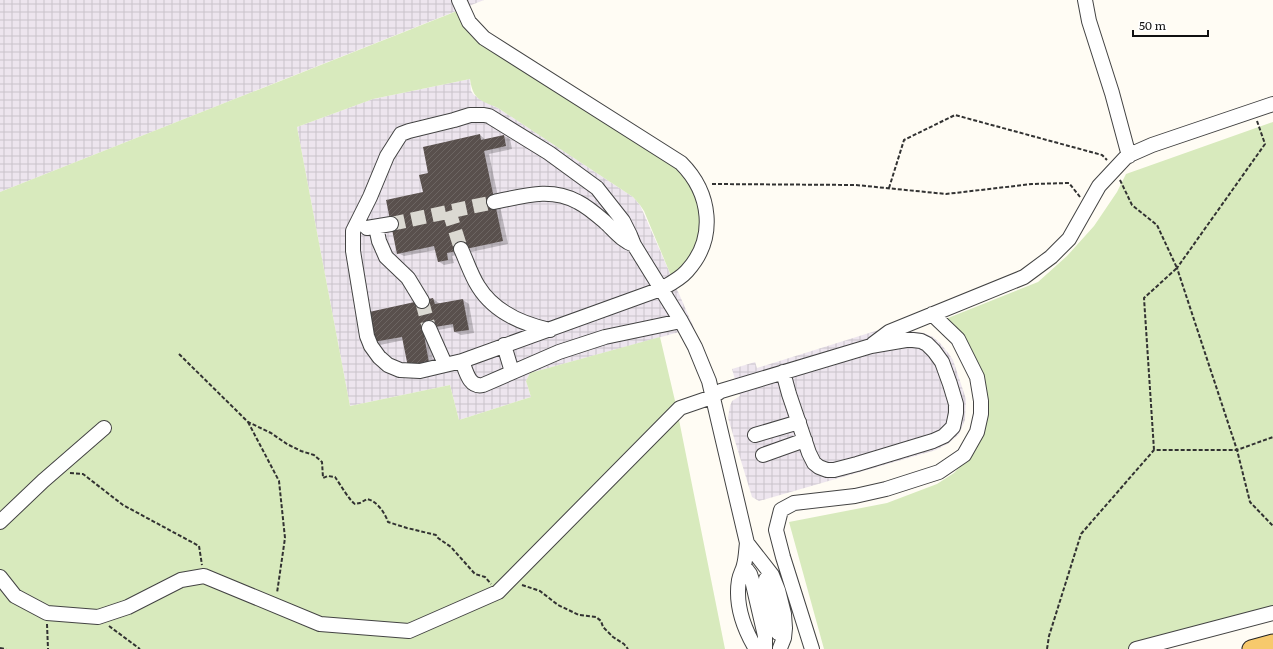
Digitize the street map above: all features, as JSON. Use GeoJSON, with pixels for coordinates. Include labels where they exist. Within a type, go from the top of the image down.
{"type":"FeatureCollection","features":[{"type":"Feature","properties":{"kind":"main road"},"geometry":{"type":"LineString","coordinates":[[1251,649],[1273,643]]}},
{"type":"Feature","properties":{"kind":"street"},"geometry":{"type":"LineString","coordinates":[[460,0],[469,22],[484,38],[681,163],[693,176],[701,190],[707,222],[704,240],[697,257],[686,272],[680,278],[662,289],[462,360],[420,371],[400,370],[388,365],[379,357],[371,346],[367,336],[352,251],[353,231],[370,197],[387,156],[401,134],[409,130],[470,115],[478,114],[489,116],[549,153],[597,188],[623,221],[634,245],[662,289],[681,321],[699,357],[708,381],[747,543],[744,566],[739,582],[740,609],[746,630],[756,649]]}},
{"type":"Feature","properties":{"kind":"street"},"geometry":{"type":"LineString","coordinates":[[1085,0],[1089,21],[1112,94],[1129,156]]}},
{"type":"Feature","properties":{"kind":"street"},"geometry":{"type":"LineString","coordinates":[[871,346],[890,332],[1024,277],[1051,257],[1068,239],[1099,186],[1129,156],[1152,145],[1273,104]]}},
{"type":"Feature","properties":{"kind":"street"},"geometry":{"type":"LineString","coordinates":[[494,202],[531,194],[546,193],[559,195],[580,202],[606,223],[626,242],[634,245]]}},
{"type":"Feature","properties":{"kind":"street"},"geometry":{"type":"LineString","coordinates":[[353,231],[391,224]]}},
{"type":"Feature","properties":{"kind":"street"},"geometry":{"type":"LineString","coordinates":[[376,227],[379,241],[386,257],[408,278],[422,301]]}},
{"type":"Feature","properties":{"kind":"street"},"geometry":{"type":"LineString","coordinates":[[461,250],[478,286],[483,294],[494,305],[518,320],[535,327],[550,330]]}},
{"type":"Feature","properties":{"kind":"street"},"geometry":{"type":"LineString","coordinates":[[812,649],[776,530],[781,510],[794,503],[855,496],[886,489],[939,472],[964,455],[977,432],[981,401],[977,377],[958,339],[932,314]]}},
{"type":"Feature","properties":{"kind":"street"},"geometry":{"type":"LineString","coordinates":[[462,360],[472,383],[478,386],[560,352],[605,337],[681,321]]}},
{"type":"Feature","properties":{"kind":"street"},"geometry":{"type":"LineString","coordinates":[[429,328],[445,364]]}},
{"type":"Feature","properties":{"kind":"street"},"geometry":{"type":"LineString","coordinates":[[0,577],[15,596],[47,613],[98,617],[128,607],[181,580],[204,576],[320,624],[409,630],[498,592],[680,408],[712,397],[721,391],[784,372],[871,346],[913,340],[927,344],[942,362],[956,404],[953,427],[944,436],[933,441],[858,464],[834,470],[826,470],[814,463],[809,453],[789,394],[784,372]]}},
{"type":"Feature","properties":{"kind":"street"},"geometry":{"type":"LineString","coordinates":[[504,345],[512,372]]}},
{"type":"Feature","properties":{"kind":"street"},"geometry":{"type":"LineString","coordinates":[[755,435],[799,422]]}},
{"type":"Feature","properties":{"kind":"street"},"geometry":{"type":"LineString","coordinates":[[0,522],[55,470],[104,428]]}},
{"type":"Feature","properties":{"kind":"street"},"geometry":{"type":"LineString","coordinates":[[763,455],[805,440]]}},
{"type":"Feature","properties":{"kind":"street"},"geometry":{"type":"LineString","coordinates":[[747,543],[772,575],[776,586],[784,614],[785,634],[780,649]]}},
{"type":"Feature","properties":{"kind":"street"},"geometry":{"type":"LineString","coordinates":[[744,566],[750,574],[752,580],[765,636],[765,649]]}},
{"type":"Feature","properties":{"kind":"street"},"geometry":{"type":"LineString","coordinates":[[1136,649],[1273,613]]}},
{"type":"Feature","properties":{"kind":"path"},"geometry":{"type":"LineString","coordinates":[[1254,110],[1265,144],[1177,268],[1237,450],[1250,502],[1273,526]]}},
{"type":"Feature","properties":{"kind":"path"},"geometry":{"type":"LineString","coordinates":[[712,184],[856,185],[946,194],[1032,184],[1070,183],[1087,206]]}},
{"type":"Feature","properties":{"kind":"path"},"geometry":{"type":"LineString","coordinates":[[179,354],[248,422],[301,451],[314,455],[322,462],[323,478],[328,476],[334,477],[347,494],[350,501],[355,504],[367,499],[373,500],[386,515],[388,522],[436,535],[451,547],[475,574],[485,577],[498,592]]}},
{"type":"Feature","properties":{"kind":"path"},"geometry":{"type":"LineString","coordinates":[[248,422],[279,482],[285,538],[276,606]]}},
{"type":"Feature","properties":{"kind":"path"},"geometry":{"type":"LineString","coordinates":[[1048,649],[1049,636],[1081,534],[1154,450],[1237,450],[1273,437]]}},
{"type":"Feature","properties":{"kind":"path"},"geometry":{"type":"LineString","coordinates":[[55,470],[83,474],[123,505],[200,546],[204,576]]}},
{"type":"Feature","properties":{"kind":"path"},"geometry":{"type":"LineString","coordinates":[[520,584],[540,590],[558,605],[578,615],[596,617],[601,621],[603,627],[612,637],[624,644],[628,649]]}},
{"type":"Feature","properties":{"kind":"path"},"geometry":{"type":"LineString","coordinates":[[47,613],[48,649]]}},
{"type":"Feature","properties":{"kind":"path"},"geometry":{"type":"LineString","coordinates":[[98,617],[140,649]]}},
{"type":"Feature","properties":{"kind":"path"},"geometry":{"type":"LineString","coordinates":[[0,648],[6,649]]}},
{"type":"Feature","properties":{"kind":"shaded area"},"geometry":{"type":"Polygon","coordinates":[[[0,0],[484,0],[0,192],[0,0]]]}},
{"type":"Feature","properties":{"kind":"shaded area"},"geometry":{"type":"Polygon","coordinates":[[[470,79],[471,91],[474,95],[498,108],[633,197],[640,205],[694,328],[530,373],[526,381],[531,397],[459,420],[450,385],[350,406],[297,127],[373,99],[470,79]]]}},
{"type":"Feature","properties":{"kind":"shaded area"},"geometry":{"type":"Polygon","coordinates":[[[885,328],[924,333],[933,337],[949,354],[953,360],[966,399],[965,420],[959,434],[949,443],[936,450],[759,501],[752,497],[728,418],[732,401],[740,396],[732,369],[755,362],[757,368],[885,328]]]}},
{"type":"Feature","properties":{"kind":"green space"},"geometry":{"type":"Polygon","coordinates":[[[457,11],[674,166],[691,185],[700,209],[700,234],[691,256],[672,278],[644,211],[633,197],[498,108],[482,101],[475,95],[470,79],[373,99],[297,127],[350,406],[450,385],[459,420],[531,397],[526,381],[530,373],[660,337],[676,405],[725,649],[0,649],[0,192],[457,11]]]}},
{"type":"Feature","properties":{"kind":"green space"},"geometry":{"type":"Polygon","coordinates":[[[1273,122],[1273,617],[1151,649],[824,649],[789,522],[887,503],[937,484],[954,473],[968,458],[986,411],[943,320],[1038,282],[1067,256],[1094,226],[1117,192],[1126,174],[1273,122]]]}},
{"type":"Feature","properties":{"kind":"building"},"geometry":{"type":"Polygon","coordinates":[[[480,134],[481,140],[504,135],[506,146],[484,151],[503,241],[447,253],[448,260],[438,262],[434,246],[397,254],[386,200],[423,192],[419,175],[428,173],[423,147],[480,134]]]}},
{"type":"Feature","properties":{"kind":"building"},"geometry":{"type":"Polygon","coordinates":[[[433,298],[435,304],[463,299],[469,330],[454,332],[453,324],[423,329],[429,363],[408,367],[402,337],[373,342],[369,312],[433,298]]]}},
{"type":"Feature","properties":{"kind":"tunnel"},"geometry":{"type":"LineString","coordinates":[[391,224],[494,202]]}},
{"type":"Feature","properties":{"kind":"tunnel"},"geometry":{"type":"LineString","coordinates":[[449,211],[461,249]]}},
{"type":"Feature","properties":{"kind":"tunnel"},"geometry":{"type":"LineString","coordinates":[[422,301],[429,328]]}}]}
